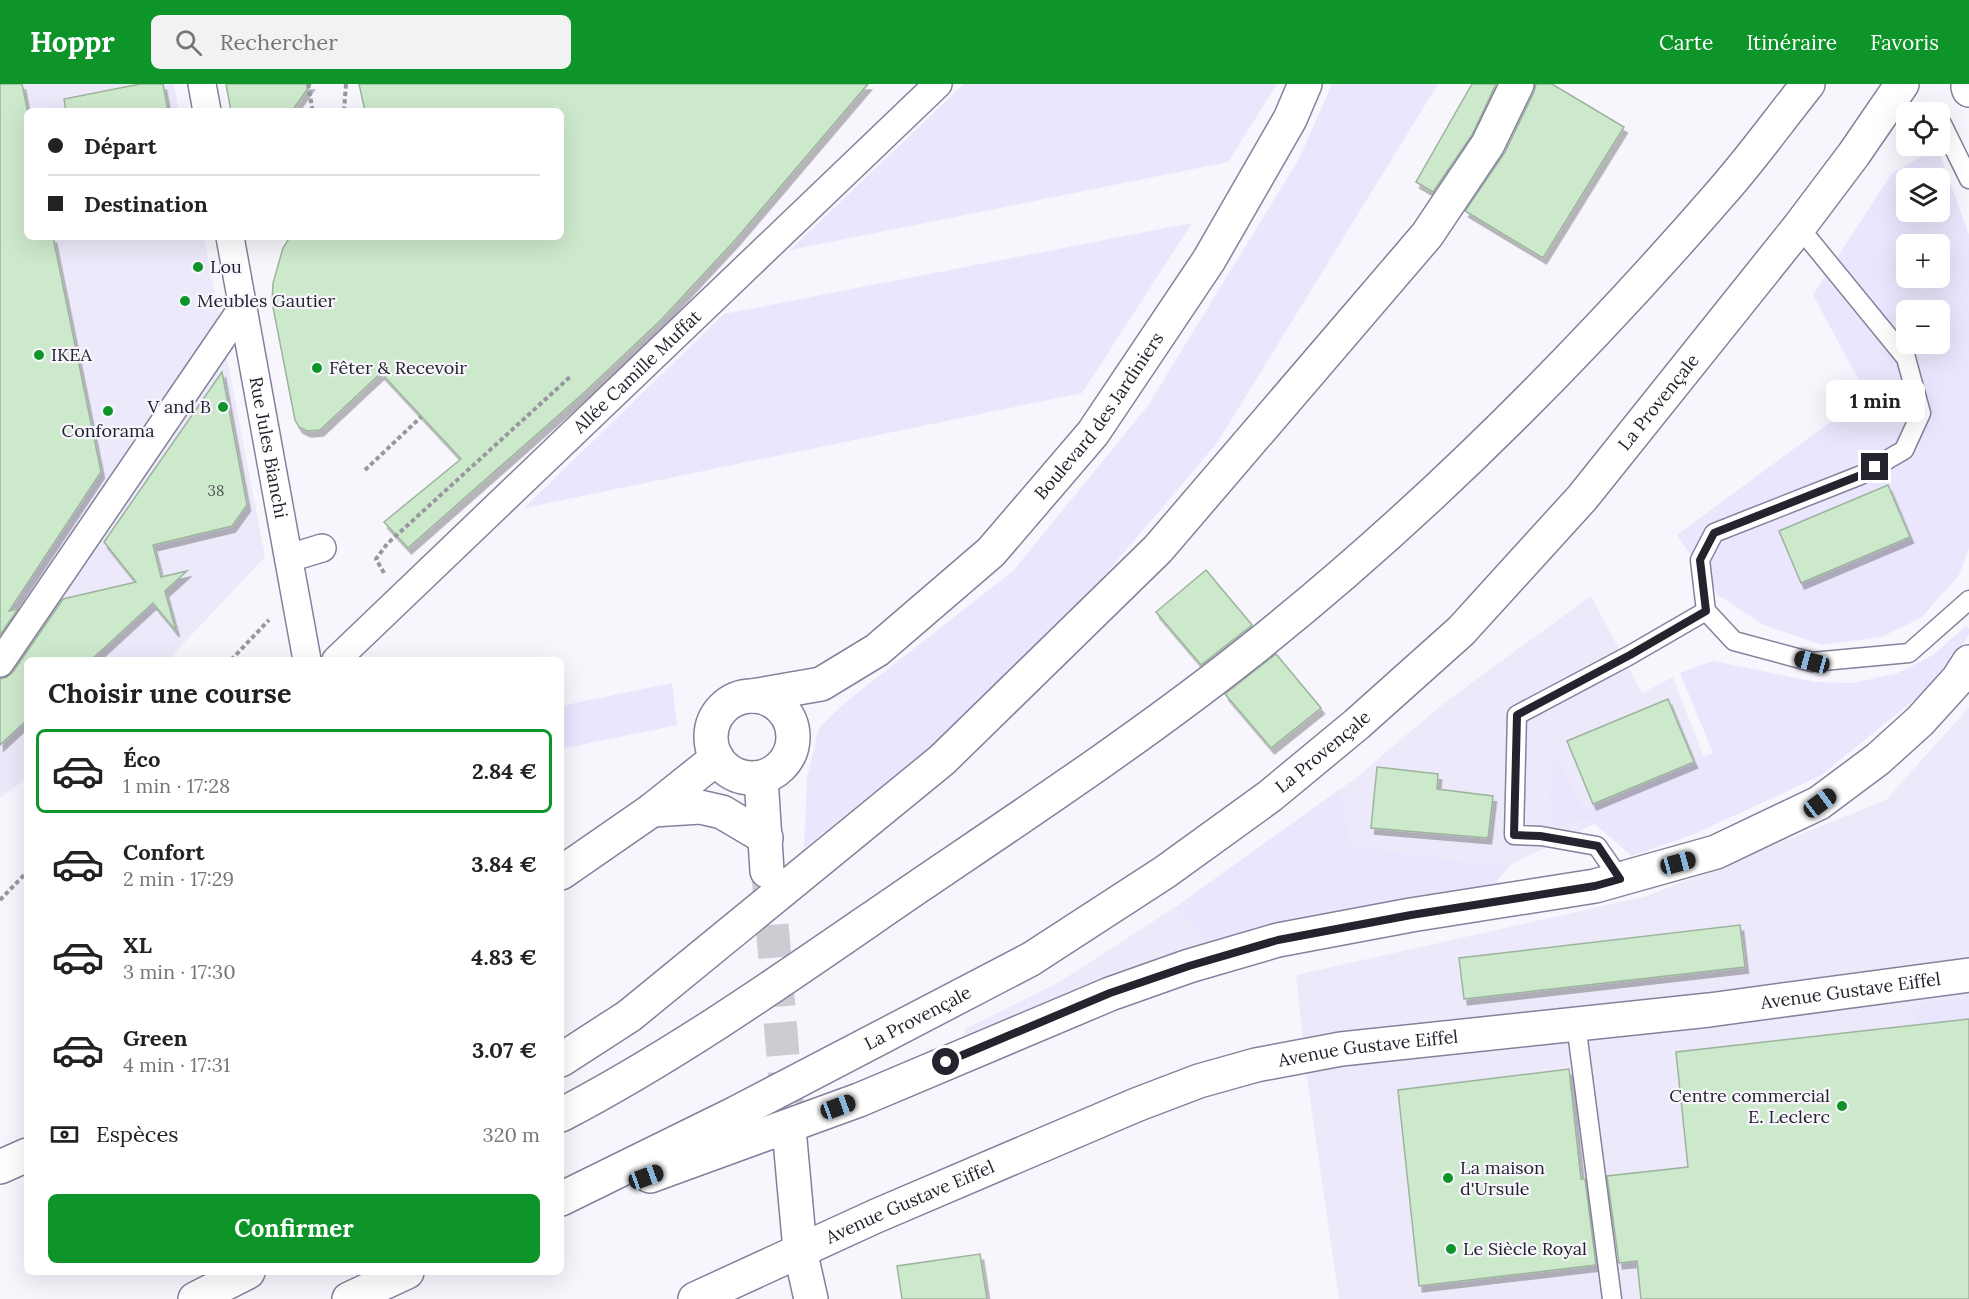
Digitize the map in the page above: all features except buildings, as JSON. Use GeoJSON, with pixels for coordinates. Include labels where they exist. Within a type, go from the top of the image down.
{"type":"FeatureCollection","features":[{"type":"Feature","properties":{"kind":"main road","name":"Boulevard des Jardiniers"},"geometry":{"type":"LineString","coordinates":[[752,696],[821,684],[877,650],[991,552],[1094,433],[1209,260],[1290,119],[1305,84]]}},
{"type":"Feature","properties":{"kind":"main road"},"geometry":{"type":"LineString","coordinates":[[564,1058],[628,1016],[942,760],[1158,549],[1427,235],[1488,144],[1517,84]]}},
{"type":"Feature","properties":{"kind":"main road"},"geometry":{"type":"LineString","coordinates":[[564,1113],[708,1030],[1140,736],[1243,656],[1404,521],[1578,350],[1723,191],[1808,84]]}},
{"type":"Feature","properties":{"kind":"main road","name":"La Provençale"},"geometry":{"type":"LineString","coordinates":[[564,1198],[736,1113],[1031,959],[1165,872],[1270,796],[1357,724],[1461,631],[1582,498],[1800,227],[1902,84]]}},
{"type":"Feature","properties":{"kind":"main road"},"geometry":{"type":"LineString","coordinates":[[564,1207],[859,1100],[1110,993],[1189,966],[1278,940],[1411,915],[1595,886],[1716,852],[1820,803],[1878,759],[1920,721],[1958,679],[1969,662]]}},
{"type":"Feature","properties":{"kind":"main road"},"geometry":{"type":"LineString","coordinates":[[794,736],[785,712],[776,703],[752,696],[738,699],[725,706],[716,717],[711,730],[712,745],[717,758],[731,772],[751,778],[761,778],[774,772],[785,762],[792,750],[794,736],[821,684]]}},
{"type":"Feature","properties":{"kind":"main road"},"geometry":{"type":"LineString","coordinates":[[564,871],[652,810],[717,758]]}},
{"type":"Feature","properties":{"kind":"main road"},"geometry":{"type":"LineString","coordinates":[[761,778],[767,871]]}},
{"type":"Feature","properties":{"kind":"main road"},"geometry":{"type":"LineString","coordinates":[[652,810],[700,807],[722,812],[766,838]]}},
{"type":"Feature","properties":{"kind":"main road","name":"Avenue Gustave Eiffel"},"geometry":{"type":"LineString","coordinates":[[699,1297],[800,1250],[1136,1105],[1199,1081],[1256,1065],[1341,1049],[1709,1010],[1969,975]]}},
{"type":"Feature","properties":{"kind":"main road"},"geometry":{"type":"LineString","coordinates":[[790,1140],[800,1250],[811,1299]]}},
{"type":"Feature","properties":{"kind":"main road"},"geometry":{"type":"LineString","coordinates":[[0,1167],[24,1156]]}},
{"type":"Feature","properties":{"kind":"main road"},"geometry":{"type":"LineString","coordinates":[[195,1299],[242,1275]]}},
{"type":"Feature","properties":{"kind":"main road"},"geometry":{"type":"LineString","coordinates":[[349,1299],[401,1275]]}},
{"type":"Feature","properties":{"kind":"street"},"geometry":{"type":"LineString","coordinates":[[202,84],[206,108]]}},
{"type":"Feature","properties":{"kind":"street","name":"Allée Camille Muffat"},"geometry":{"type":"LineString","coordinates":[[339,657],[938,84]]}},
{"type":"Feature","properties":{"kind":"street","name":"Rue Jules Bianchi"},"geometry":{"type":"LineString","coordinates":[[231,240],[306,657]]}},
{"type":"Feature","properties":{"kind":"street"},"geometry":{"type":"LineString","coordinates":[[0,663],[243,307]]}},
{"type":"Feature","properties":{"kind":"street"},"geometry":{"type":"LineString","coordinates":[[289,558],[322,548]]}},
{"type":"Feature","properties":{"kind":"lane"},"geometry":{"type":"LineString","coordinates":[[1950,140],[1969,178]]}},
{"type":"Feature","properties":{"kind":"lane"},"geometry":{"type":"LineString","coordinates":[[1800,227],[1906,358],[1921,413],[1904,450],[1861,475],[1714,533],[1700,560],[1706,611],[1734,641],[1812,662],[1909,653],[1969,600]]}},
{"type":"Feature","properties":{"kind":"lane"},"geometry":{"type":"LineString","coordinates":[[1620,879],[1598,846],[1540,836],[1514,835],[1517,715],[1630,655],[1706,611]]}},
{"type":"Feature","properties":{"kind":"lane"},"geometry":{"type":"LineString","coordinates":[[1576,1024],[1612,1299]]}},
{"type":"Feature","properties":{"kind":"path"},"geometry":{"type":"LineString","coordinates":[[308,84],[312,108]]}},
{"type":"Feature","properties":{"kind":"path"},"geometry":{"type":"LineString","coordinates":[[344,108],[346,84]]}},
{"type":"Feature","properties":{"kind":"path"},"geometry":{"type":"LineString","coordinates":[[387,544],[571,376]]}},
{"type":"Feature","properties":{"kind":"path"},"geometry":{"type":"LineString","coordinates":[[365,470],[421,417]]}},
{"type":"Feature","properties":{"kind":"path"},"geometry":{"type":"LineString","coordinates":[[234,657],[295,594]]}},
{"type":"Feature","properties":{"kind":"path"},"geometry":{"type":"LineString","coordinates":[[0,900],[24,875]]}},
{"type":"Feature","properties":{"kind":"shaded area","name":"IKEA"},"geometry":{"type":"Polygon","coordinates":[[[0,84],[174,84],[178,108],[24,108],[24,240],[205,240],[265,557],[171,657],[24,657],[24,780],[0,798],[0,84]]]}},
{"type":"Feature","properties":{"kind":"shaded area"},"geometry":{"type":"Polygon","coordinates":[[[964,84],[1277,84],[1228,162],[790,250],[964,84]]]}},
{"type":"Feature","properties":{"kind":"shaded area"},"geometry":{"type":"Polygon","coordinates":[[[1332,84],[1438,84],[1217,443],[1088,595],[935,744],[804,848],[807,778],[819,728],[846,702],[1013,571],[1147,407],[1299,159],[1332,84]]]}},
{"type":"Feature","properties":{"kind":"shaded area"},"geometry":{"type":"Polygon","coordinates":[[[1923,156],[1941,156],[1945,168],[1901,168],[1923,156]]]}},
{"type":"Feature","properties":{"kind":"shaded area"},"geometry":{"type":"Polygon","coordinates":[[[1896,171],[1896,222],[1950,222],[1950,182],[1969,235],[1969,548],[1959,575],[1921,618],[1881,637],[1822,645],[1762,624],[1718,595],[1677,535],[1867,395],[1813,295],[1892,173],[1896,171]]]}},
{"type":"Feature","properties":{"kind":"shaded area"},"geometry":{"type":"Polygon","coordinates":[[[1192,223],[1082,393],[524,508],[724,314],[1192,223]]]}},
{"type":"Feature","properties":{"kind":"shaded area"},"geometry":{"type":"Polygon","coordinates":[[[1591,596],[1642,693],[1673,677],[1708,768],[1510,865],[1491,888],[1105,981],[964,1038],[965,1029],[1059,982],[1202,890],[1357,777],[1444,703],[1591,596]]]}},
{"type":"Feature","properties":{"kind":"shaded area"},"geometry":{"type":"Polygon","coordinates":[[[1966,626],[1969,634],[1957,653],[1920,695],[1820,776],[1694,834],[1632,856],[1589,819],[1548,827],[1555,802],[1549,801],[1553,768],[1552,753],[1585,811],[1713,753],[1680,673],[1713,661],[1815,682],[1853,683],[1898,673],[1933,655],[1966,626]]]}},
{"type":"Feature","properties":{"kind":"shaded area"},"geometry":{"type":"Polygon","coordinates":[[[672,683],[677,725],[564,748],[564,705],[672,683]]]}},
{"type":"Feature","properties":{"kind":"shaded area"},"geometry":{"type":"Polygon","coordinates":[[[1969,707],[1969,1299],[1339,1299],[1308,1086],[1296,975],[1647,896],[1886,800],[1969,707]]]}},
{"type":"Feature","properties":{"kind":"shaded area"},"geometry":{"type":"Polygon","coordinates":[[[1340,789],[1351,846],[1455,861],[1510,865],[1491,888],[1208,944],[1177,906],[1340,789]]]}},
{"type":"Feature","properties":{"kind":"shaded area"},"geometry":{"type":"Polygon","coordinates":[[[1969,999],[1969,1019],[1917,1025],[1913,1013],[1923,1003],[1969,999]]]}},
{"type":"Feature","properties":{"kind":"tunnel"},"geometry":{"type":"LineString","coordinates":[[768,876],[790,1140]]}},
{"type":"Feature","properties":{"kind":"place","name":"Lou"},"geometry":{"type":"Point","coordinates":[198,267]}},
{"type":"Feature","properties":{"kind":"place","name":"Meubles Gautier"},"geometry":{"type":"Point","coordinates":[185,301]}},
{"type":"Feature","properties":{"kind":"place","name":"IKEA"},"geometry":{"type":"Point","coordinates":[39,355]}},
{"type":"Feature","properties":{"kind":"place","name":"Fêter & Recevoir"},"geometry":{"type":"Point","coordinates":[317,368]}},
{"type":"Feature","properties":{"kind":"place","name":"V and B"},"geometry":{"type":"Point","coordinates":[223,407]}},
{"type":"Feature","properties":{"kind":"place","name":"Conforama"},"geometry":{"type":"Point","coordinates":[108,411]}},
{"type":"Feature","properties":{"kind":"place","name":"Centre commercial E. Leclerc"},"geometry":{"type":"Point","coordinates":[1842,1106]}},
{"type":"Feature","properties":{"kind":"place","name":"La maison d'Ursule"},"geometry":{"type":"Point","coordinates":[1448,1178]}},
{"type":"Feature","properties":{"kind":"place","name":"Le Siècle Royal"},"geometry":{"type":"Point","coordinates":[1451,1249]}},
{"type":"Feature","properties":{"kind":"route"},"geometry":{"type":"LineString","coordinates":[[946,1062],[1110,993],[1189,966],[1278,940],[1411,915],[1595,886],[1620,879],[1598,846],[1540,836],[1514,835],[1517,715],[1630,655],[1706,611],[1700,560],[1714,533],[1861,475],[1875,467]]}}]}
